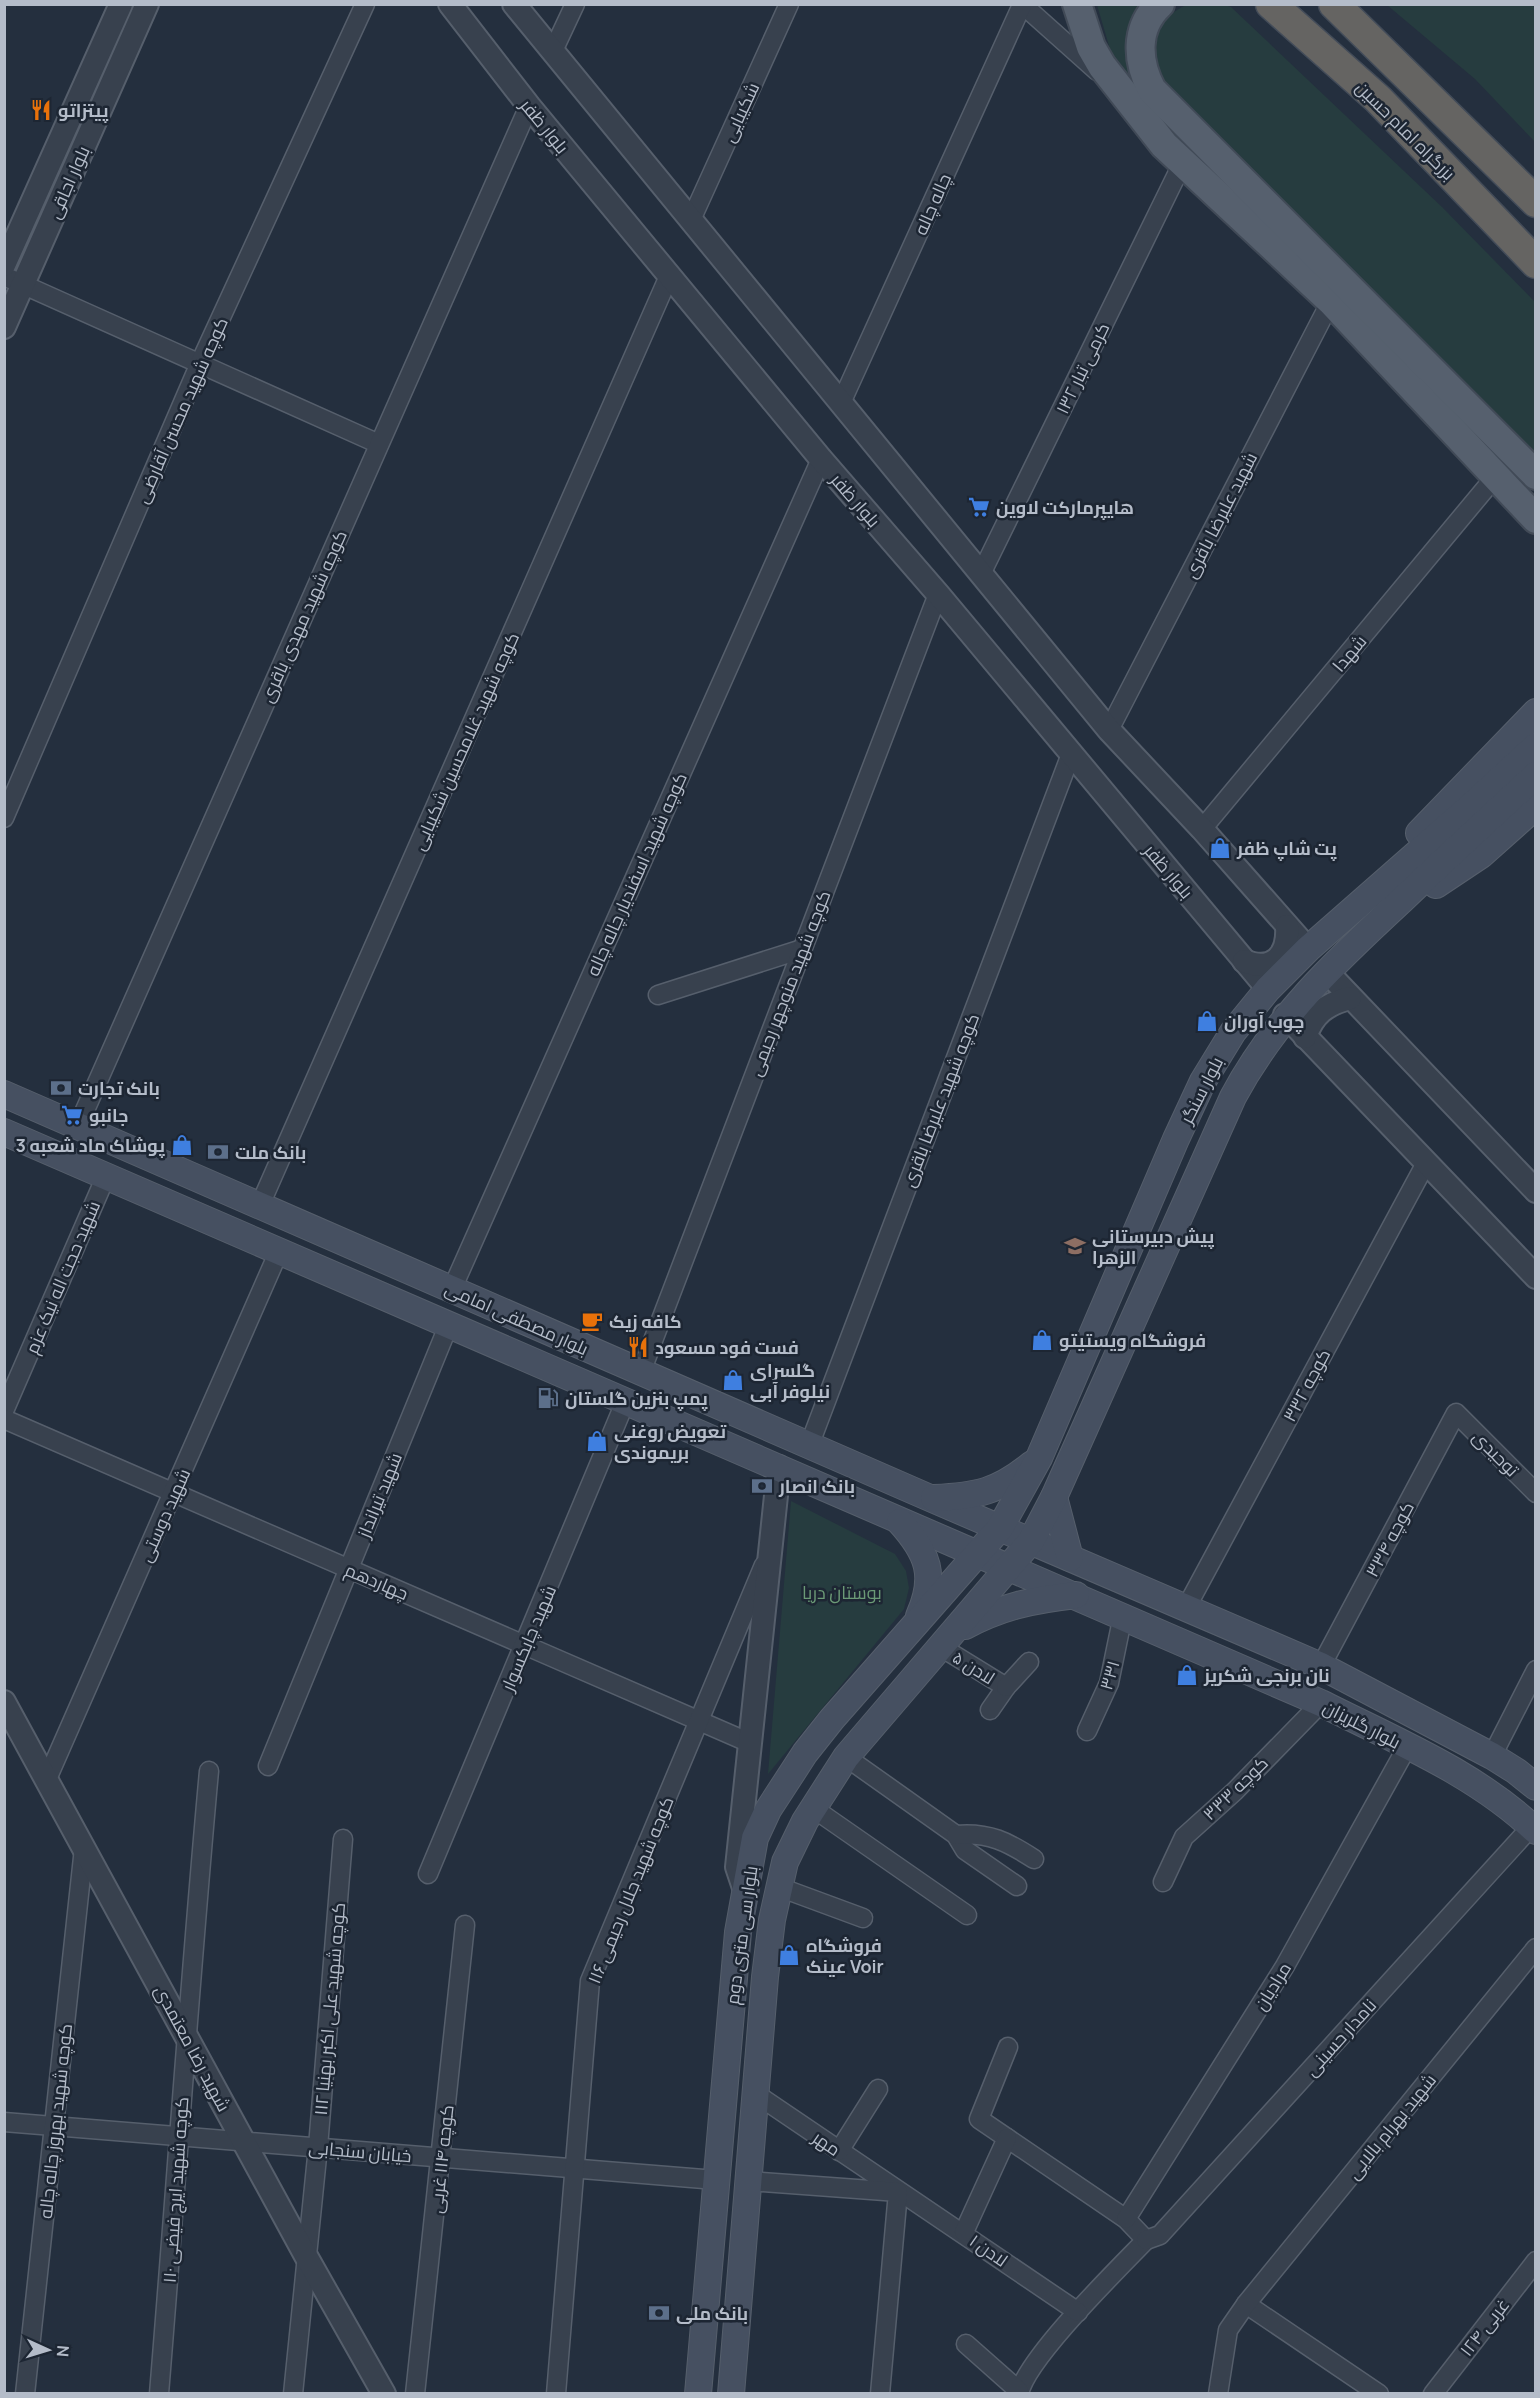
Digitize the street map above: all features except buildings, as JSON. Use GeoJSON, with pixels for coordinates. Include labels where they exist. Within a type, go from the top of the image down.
{"type":"FeatureCollection","features":[{"type":"Feature","properties":{"kind":"highway"},"geometry":{"type":"LineString","coordinates":[[1334,4],[1536,202]]}},
{"type":"Feature","properties":{"kind":"highway","name":"بزرگراه امام حسین"},"geometry":{"type":"LineString","coordinates":[[1270,7],[1378,99],[1536,263]]}},
{"type":"Feature","properties":{"kind":"main road"},"geometry":{"type":"LineString","coordinates":[[1077,4],[1091,47],[1116,88],[1164,145],[1331,301],[1536,519]]}},
{"type":"Feature","properties":{"kind":"main road"},"geometry":{"type":"LineString","coordinates":[[1160,4],[1147,21],[1140,48],[1142,70],[1152,90],[1536,475]]}},
{"type":"Feature","properties":{"kind":"main road"},"geometry":{"type":"LineString","coordinates":[[1349,913],[1462,787],[1536,712]]}},
{"type":"Feature","properties":{"kind":"main road","name":"بلوار سنگر"},"geometry":{"type":"LineString","coordinates":[[978,1553],[1000,1528],[1039,1458],[1203,1081],[1233,1032],[1268,990],[1308,949],[1472,806],[1536,746]]}},
{"type":"Feature","properties":{"kind":"main road","name":"بلوار سنگر"},"geometry":{"type":"LineString","coordinates":[[1011,1567],[1031,1541],[1054,1497],[1233,1097],[1257,1054],[1285,1016],[1368,931],[1536,775]]}},
{"type":"Feature","properties":{"kind":"main road"},"geometry":{"type":"LineString","coordinates":[[1368,931],[1481,855],[1536,806]]}},
{"type":"Feature","properties":{"kind":"main road","name":"بلوار مصطفی امامی"},"geometry":{"type":"LineString","coordinates":[[4,1094],[1031,1541]]}},
{"type":"Feature","properties":{"kind":"main road","name":"بلوار مصطفی امامی"},"geometry":{"type":"LineString","coordinates":[[4,1132],[1011,1567]]}},
{"type":"Feature","properties":{"kind":"main road"},"geometry":{"type":"LineString","coordinates":[[930,1498],[993,1491],[1013,1480],[1039,1458]]}},
{"type":"Feature","properties":{"kind":"main road"},"geometry":{"type":"LineString","coordinates":[[1054,1497],[1070,1558]]}},
{"type":"Feature","properties":{"kind":"main road"},"geometry":{"type":"LineString","coordinates":[[896,1518],[917,1540],[928,1562],[929,1576],[925,1603],[915,1623]]}},
{"type":"Feature","properties":{"kind":"main road","name":"بلوار گلریزان"},"geometry":{"type":"LineString","coordinates":[[1031,1541],[1321,1666],[1492,1756],[1536,1787]]}},
{"type":"Feature","properties":{"kind":"main road","name":"بلوار سی متری دوم"},"geometry":{"type":"LineString","coordinates":[[698,2394],[738,1932],[744,1888],[756,1838],[787,1779],[832,1719],[978,1553]]}},
{"type":"Feature","properties":{"kind":"main road","name":"بلوار گلریزان"},"geometry":{"type":"LineString","coordinates":[[1011,1567],[1321,1703],[1444,1766],[1503,1803],[1533,1829]]}},
{"type":"Feature","properties":{"kind":"main road","name":"بلوار سی متری دوم"},"geometry":{"type":"LineString","coordinates":[[731,2394],[765,1977],[785,1862],[813,1808],[846,1757],[1011,1567]]}},
{"type":"Feature","properties":{"kind":"main road"},"geometry":{"type":"LineString","coordinates":[[949,1638],[991,1612],[1023,1602],[1076,1595]]}},
{"type":"Feature","properties":{"kind":"street","name":"بلوار اجاقی"},"geometry":{"type":"LineString","coordinates":[[4,265],[121,4]]}},
{"type":"Feature","properties":{"kind":"street","name":"بلوار اجاقی"},"geometry":{"type":"LineString","coordinates":[[4,327],[14,280],[147,4]]}},
{"type":"Feature","properties":{"kind":"street","name":"کوچه شهید محسن آقارضی"},"geometry":{"type":"LineString","coordinates":[[4,818],[200,363],[365,4]]}},
{"type":"Feature","properties":{"kind":"street","name":"بلوار ظفر"},"geometry":{"type":"LineString","coordinates":[[450,4],[529,106],[820,459],[938,594],[1268,990]]}},
{"type":"Feature","properties":{"kind":"street"},"geometry":{"type":"LineString","coordinates":[[514,4],[1109,730],[1202,829],[1308,949]]}},
{"type":"Feature","properties":{"kind":"street"},"geometry":{"type":"LineString","coordinates":[[553,51],[575,4]]}},
{"type":"Feature","properties":{"kind":"street","name":"شکیبایی"},"geometry":{"type":"LineString","coordinates":[[691,220],[789,4]]}},
{"type":"Feature","properties":{"kind":"street"},"geometry":{"type":"LineString","coordinates":[[1022,5],[1116,88]]}},
{"type":"Feature","properties":{"kind":"street","name":"چاله چاله"},"geometry":{"type":"LineString","coordinates":[[841,403],[1022,5]]}},
{"type":"Feature","properties":{"kind":"street","name":"کوچه شهید مهدی باقری"},"geometry":{"type":"LineString","coordinates":[[78,1126],[529,106]]}},
{"type":"Feature","properties":{"kind":"street","name":"کرمی تبار ۱۳۲"},"geometry":{"type":"LineString","coordinates":[[981,574],[1183,162]]}},
{"type":"Feature","properties":{"kind":"street","name":"کوچه شهید غلامحسین شکیبایی"},"geometry":{"type":"LineString","coordinates":[[260,1205],[669,276]]}},
{"type":"Feature","properties":{"kind":"street"},"geometry":{"type":"LineString","coordinates":[[14,280],[379,444]]}},
{"type":"Feature","properties":{"kind":"street","name":"شهید علیرضا باقری"},"geometry":{"type":"LineString","coordinates":[[1109,730],[1331,301]]}},
{"type":"Feature","properties":{"kind":"street","name":"کوچه شهید اسفندیار چاله چاله"},"geometry":{"type":"LineString","coordinates":[[452,1289],[820,459]]}},
{"type":"Feature","properties":{"kind":"street","name":"شهدا"},"geometry":{"type":"LineString","coordinates":[[1202,829],[1495,477]]}},
{"type":"Feature","properties":{"kind":"street","name":"کوچه شهید منوچهر رحیمی"},"geometry":{"type":"LineString","coordinates":[[641,1372],[938,594]]}},
{"type":"Feature","properties":{"kind":"street","name":"کوچه شهید علیرضا باقری"},"geometry":{"type":"LineString","coordinates":[[809,1446],[1071,754]]}},
{"type":"Feature","properties":{"kind":"street"},"geometry":{"type":"LineString","coordinates":[[1244,961],[1255,966],[1273,962],[1286,947],[1287,926]]}},
{"type":"Feature","properties":{"kind":"street"},"geometry":{"type":"LineString","coordinates":[[658,995],[802,949]]}},
{"type":"Feature","properties":{"kind":"street"},"geometry":{"type":"LineString","coordinates":[[1328,973],[1536,1191]]}},
{"type":"Feature","properties":{"kind":"street"},"geometry":{"type":"LineString","coordinates":[[1305,1037],[1310,1022],[1320,1010],[1334,1002],[1350,998]]}},
{"type":"Feature","properties":{"kind":"street"},"geometry":{"type":"LineString","coordinates":[[1285,1016],[1536,1277]]}},
{"type":"Feature","properties":{"kind":"street","name":"کوچه ۳۳۲"},"geometry":{"type":"LineString","coordinates":[[1186,1608],[1426,1163]]}},
{"type":"Feature","properties":{"kind":"street","name":"شهید حجت اله نیک عزم"},"geometry":{"type":"LineString","coordinates":[[4,1411],[106,1176]]}},
{"type":"Feature","properties":{"kind":"street","name":"شهید دوستی"},"geometry":{"type":"LineString","coordinates":[[47,1779],[279,1251]]}},
{"type":"Feature","properties":{"kind":"street","name":"شهید تیرانداز"},"geometry":{"type":"LineString","coordinates":[[268,1766],[449,1324]]}},
{"type":"Feature","properties":{"kind":"street","name":"شهید چابکسوار"},"geometry":{"type":"LineString","coordinates":[[428,1874],[526,1645],[626,1401]]}},
{"type":"Feature","properties":{"kind":"street","name":"توحیدی"},"geometry":{"type":"LineString","coordinates":[[1456,1413],[1536,1493]]}},
{"type":"Feature","properties":{"kind":"street","name":"کوچه ۳۳۴"},"geometry":{"type":"LineString","coordinates":[[1321,1666],[1456,1413]]}},
{"type":"Feature","properties":{"kind":"street","name":"چهاردهم"},"geometry":{"type":"LineString","coordinates":[[4,1419],[750,1743]]}},
{"type":"Feature","properties":{"kind":"street"},"geometry":{"type":"LineString","coordinates":[[744,1888],[737,1867],[779,1467]]}},
{"type":"Feature","properties":{"kind":"street","name":"کوچه شهید جلال رحیمی ۱۱۶"},"geometry":{"type":"LineString","coordinates":[[556,2394],[590,1981],[771,1549]]}},
{"type":"Feature","properties":{"kind":"street","name":"۳۳۱"},"geometry":{"type":"LineString","coordinates":[[1087,1731],[1109,1683],[1123,1616]]}},
{"type":"Feature","properties":{"kind":"street","name":"لادن ۵"},"geometry":{"type":"LineString","coordinates":[[949,1638],[1006,1687]]}},
{"type":"Feature","properties":{"kind":"street","name":"لادن ۵"},"geometry":{"type":"LineString","coordinates":[[990,1710],[1006,1687],[1029,1662]]}},
{"type":"Feature","properties":{"kind":"street"},"geometry":{"type":"LineString","coordinates":[[1492,1756],[1536,1670]]}},
{"type":"Feature","properties":{"kind":"street","name":"شهید رضا معتمدی"},"geometry":{"type":"LineString","coordinates":[[4,1702],[306,2256],[384,2394]]}},
{"type":"Feature","properties":{"kind":"street","name":"کوچه ۳۳۳"},"geometry":{"type":"LineString","coordinates":[[1162,1882],[1184,1837],[1235,1791],[1321,1703]]}},
{"type":"Feature","properties":{"kind":"street","name":"مرادیان"},"geometry":{"type":"LineString","coordinates":[[1126,2219],[1285,1966],[1407,1747]]}},
{"type":"Feature","properties":{"kind":"street"},"geometry":{"type":"LineString","coordinates":[[846,1757],[956,1835],[965,1850],[1017,1886]]}},
{"type":"Feature","properties":{"kind":"street","name":"کوچه شهید ایرج فیضی ۱۱۰"},"geometry":{"type":"LineString","coordinates":[[159,2394],[180,2136],[185,2034],[209,1771]]}},
{"type":"Feature","properties":{"kind":"street"},"geometry":{"type":"LineString","coordinates":[[813,1808],[967,1915]]}},
{"type":"Feature","properties":{"kind":"street","name":"نامدار حسینی"},"geometry":{"type":"LineString","coordinates":[[1019,2392],[1027,2374],[1078,2312],[1146,2240],[1160,2235],[1533,1829]]}},
{"type":"Feature","properties":{"kind":"street"},"geometry":{"type":"LineString","coordinates":[[956,1835],[971,1834],[1006,1840],[1034,1859]]}},
{"type":"Feature","properties":{"kind":"street","name":"کوچه شهید علی اکبر بهنیا ۱۱۲"},"geometry":{"type":"LineString","coordinates":[[293,2394],[318,2147],[344,1839]]}},
{"type":"Feature","properties":{"kind":"street","name":"کوچه شهید بهروز چاله چاله"},"geometry":{"type":"LineString","coordinates":[[25,2394],[84,1848]]}},
{"type":"Feature","properties":{"kind":"street"},"geometry":{"type":"LineString","coordinates":[[780,1887],[863,1918]]}},
{"type":"Feature","properties":{"kind":"street","name":"کوچه ۱۱۴ غربی"},"geometry":{"type":"LineString","coordinates":[[415,2394],[465,1925]]}},
{"type":"Feature","properties":{"kind":"street","name":"شهید بهرام بالایی"},"geometry":{"type":"LineString","coordinates":[[1218,2394],[1228,2330],[1246,2304],[1536,1948]]}},
{"type":"Feature","properties":{"kind":"street"},"geometry":{"type":"LineString","coordinates":[[1008,2047],[979,2119],[1126,2219],[1146,2240]]}},
{"type":"Feature","properties":{"kind":"street"},"geometry":{"type":"LineString","coordinates":[[839,2151],[878,2089]]}},
{"type":"Feature","properties":{"kind":"street","name":"مهر"},"geometry":{"type":"LineString","coordinates":[[756,2094],[898,2192]]}},
{"type":"Feature","properties":{"kind":"street","name":"خیابان سنجابی"},"geometry":{"type":"LineString","coordinates":[[4,2122],[716,2180]]}},
{"type":"Feature","properties":{"kind":"street"},"geometry":{"type":"LineString","coordinates":[[964,2232],[1007,2138]]}},
{"type":"Feature","properties":{"kind":"street"},"geometry":{"type":"LineString","coordinates":[[749,2181],[898,2192],[880,2394]]}},
{"type":"Feature","properties":{"kind":"street","name":"لادن ۱"},"geometry":{"type":"LineString","coordinates":[[898,2192],[964,2232],[1078,2312]]}},
{"type":"Feature","properties":{"kind":"street","name":"۱۲۴ غربی"},"geometry":{"type":"LineString","coordinates":[[1433,2394],[1536,2261]]}},
{"type":"Feature","properties":{"kind":"street"},"geometry":{"type":"LineString","coordinates":[[1246,2304],[1379,2394]]}},
{"type":"Feature","properties":{"kind":"street"},"geometry":{"type":"LineString","coordinates":[[966,2344],[1019,2392]]}},
{"type":"Feature","properties":{"kind":"green space"},"geometry":{"type":"Polygon","coordinates":[[[1097,5],[1146,5],[1133,21],[1128,72],[1136,92],[1112,56],[1097,5]]]}},
{"type":"Feature","properties":{"kind":"green space"},"geometry":{"type":"Polygon","coordinates":[[[1186,5],[1231,7],[1442,207],[1535,302],[1535,457],[1159,79],[1156,46],[1161,27],[1166,19],[1186,5]]]}},
{"type":"Feature","properties":{"kind":"green space"},"geometry":{"type":"Polygon","coordinates":[[[1387,5],[1535,5],[1535,142],[1475,79],[1387,5]]]}},
{"type":"Feature","properties":{"kind":"green space","name":"بوستان دریا"},"geometry":{"type":"Polygon","coordinates":[[[791,1501],[895,1554],[906,1571],[909,1588],[904,1609],[768,1774],[791,1501]]]}},
{"type":"Feature","properties":{"kind":"place","name":"پیتزاتو"},"geometry":{"type":"Point","coordinates":[41,110]}},
{"type":"Feature","properties":{"kind":"place","name":"هایپرمارکت لاوین"},"geometry":{"type":"Point","coordinates":[979,507]}},
{"type":"Feature","properties":{"kind":"place","name":"پت شاپ ظفر"},"geometry":{"type":"Point","coordinates":[1220,848]}},
{"type":"Feature","properties":{"kind":"place","name":"چوب آوران"},"geometry":{"type":"Point","coordinates":[1207,1021]}},
{"type":"Feature","properties":{"kind":"place","name":"بانک تجارت"},"geometry":{"type":"Point","coordinates":[61,1088]}},
{"type":"Feature","properties":{"kind":"place","name":"جانبو"},"geometry":{"type":"Point","coordinates":[72,1115]}},
{"type":"Feature","properties":{"kind":"place","name":"پوشاک ماد شعبه 3"},"geometry":{"type":"Point","coordinates":[182,1145]}},
{"type":"Feature","properties":{"kind":"place","name":"بانک ملت"},"geometry":{"type":"Point","coordinates":[218,1152]}},
{"type":"Feature","properties":{"kind":"place","name":"پیش دبیرستانی الزهرا"},"geometry":{"type":"Point","coordinates":[1075,1246]}},
{"type":"Feature","properties":{"kind":"place","name":"کافه زیک"},"geometry":{"type":"Point","coordinates":[592,1321]}},
{"type":"Feature","properties":{"kind":"place","name":"فروشگاه ویستیتو"},"geometry":{"type":"Point","coordinates":[1042,1340]}},
{"type":"Feature","properties":{"kind":"place","name":"فست فود مسعود"},"geometry":{"type":"Point","coordinates":[638,1347]}},
{"type":"Feature","properties":{"kind":"place","name":"گلسرای نیلوفر آبی"},"geometry":{"type":"Point","coordinates":[733,1380]}},
{"type":"Feature","properties":{"kind":"place","name":"پمپ بنزین گلستان"},"geometry":{"type":"Point","coordinates":[548,1398]}},
{"type":"Feature","properties":{"kind":"place","name":"تعویض روغنی بریموندی"},"geometry":{"type":"Point","coordinates":[597,1441]}},
{"type":"Feature","properties":{"kind":"place","name":"بانک انصار"},"geometry":{"type":"Point","coordinates":[762,1486]}},
{"type":"Feature","properties":{"kind":"place","name":"نان برنجی شکریز"},"geometry":{"type":"Point","coordinates":[1187,1675]}},
{"type":"Feature","properties":{"kind":"place","name":"فروشگاه عینک Voir"},"geometry":{"type":"Point","coordinates":[789,1955]}},
{"type":"Feature","properties":{"kind":"place","name":"بانک ملی"},"geometry":{"type":"Point","coordinates":[659,2313]}}]}
